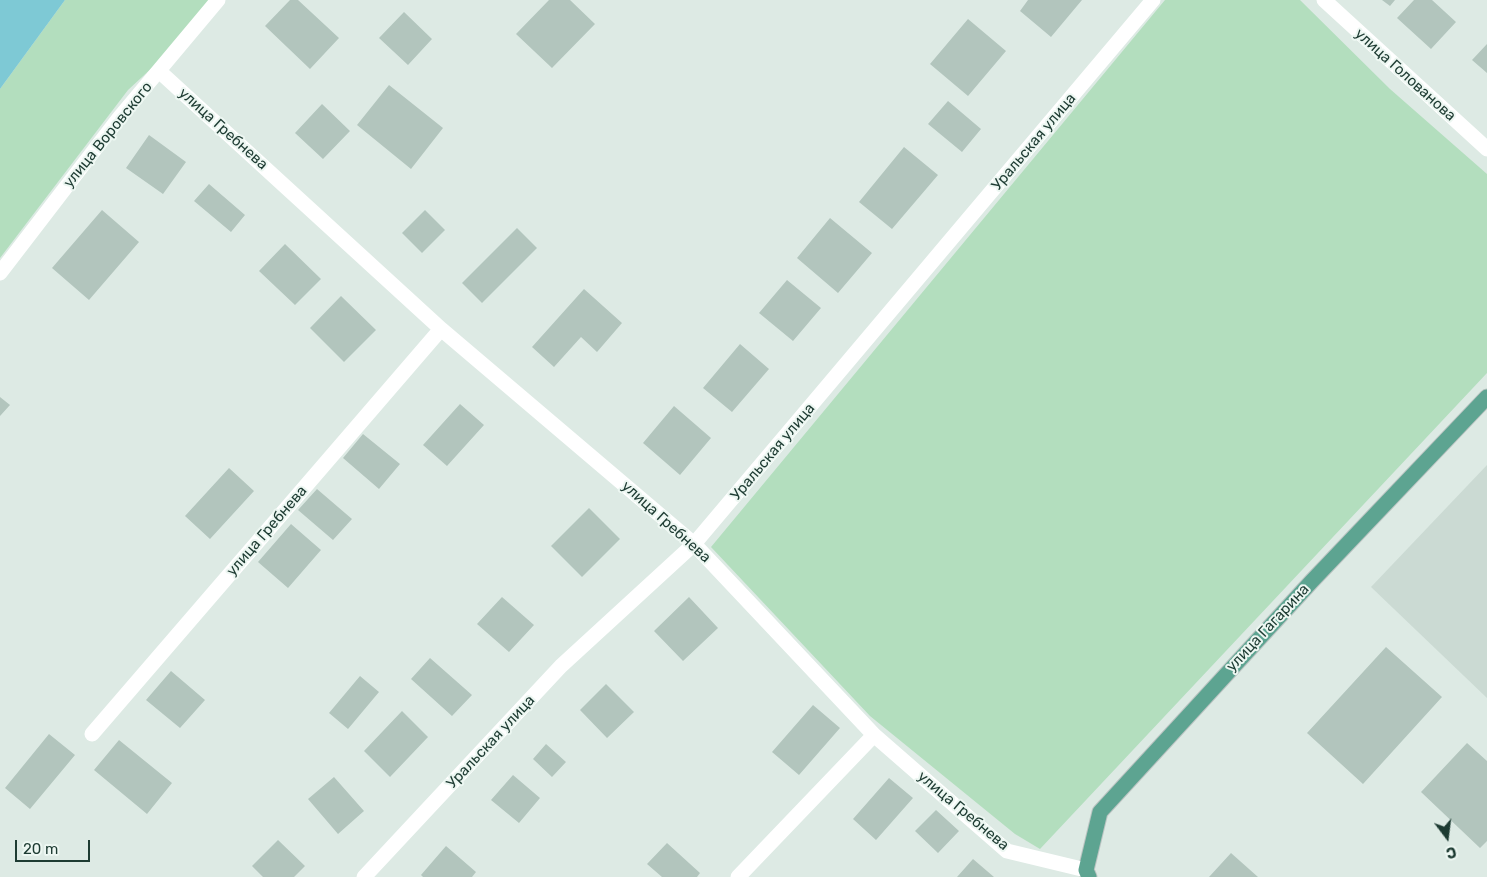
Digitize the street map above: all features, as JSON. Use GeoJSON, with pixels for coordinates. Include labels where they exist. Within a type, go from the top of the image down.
{"type":"FeatureCollection","features":[{"type":"Feature","properties":{"kind":"main road","name":"улица Гагарина"},"geometry":{"type":"LineString","coordinates":[[1085,875],[1100,812],[1311,582],[1487,397]]}},
{"type":"Feature","properties":{"kind":"street","name":"улица Воровского"},"geometry":{"type":"LineString","coordinates":[[0,273],[119,118],[218,0]]}},
{"type":"Feature","properties":{"kind":"street","name":"Уральская улица"},"geometry":{"type":"LineString","coordinates":[[364,877],[561,666],[694,544],[1153,0]]}},
{"type":"Feature","properties":{"kind":"street","name":"улица Голованова"},"geometry":{"type":"LineString","coordinates":[[1324,0],[1487,150]]}},
{"type":"Feature","properties":{"kind":"street","name":"улица Гребнева"},"geometry":{"type":"LineString","coordinates":[[159,71],[441,328],[694,544],[874,735],[1006,851],[1085,875]]}},
{"type":"Feature","properties":{"kind":"street","name":"улица Гребнева"},"geometry":{"type":"LineString","coordinates":[[92,734],[441,328]]}},
{"type":"Feature","properties":{"kind":"street"},"geometry":{"type":"LineString","coordinates":[[738,877],[874,735]]}},
{"type":"Feature","properties":{"kind":"shaded area"},"geometry":{"type":"Polygon","coordinates":[[[1487,465],[1487,698],[1371,587],[1487,465]]]}},
{"type":"Feature","properties":{"kind":"green space"},"geometry":{"type":"Polygon","coordinates":[[[65,0],[214,0],[168,53],[128,90],[0,258],[0,89],[65,0]]]}},
{"type":"Feature","properties":{"kind":"green space"},"geometry":{"type":"Polygon","coordinates":[[[1165,0],[1300,0],[1390,89],[1487,174],[1487,373],[1040,849],[1015,834],[870,716],[711,547],[1165,0]]]}},
{"type":"Feature","properties":{"kind":"water"},"geometry":{"type":"Polygon","coordinates":[[[0,0],[65,0],[0,89],[0,0]]]}},
{"type":"Feature","properties":{"kind":"building"},"geometry":{"type":"Polygon","coordinates":[[[290,0],[298,0],[339,38],[310,69],[265,26],[290,0]]]}},
{"type":"Feature","properties":{"kind":"building"},"geometry":{"type":"Polygon","coordinates":[[[549,0],[570,0],[595,24],[552,68],[516,34],[549,0]]]}},
{"type":"Feature","properties":{"kind":"building"},"geometry":{"type":"Polygon","coordinates":[[[1028,0],[1082,0],[1051,37],[1020,11],[1028,0]]]}},
{"type":"Feature","properties":{"kind":"building"},"geometry":{"type":"Polygon","coordinates":[[[1382,0],[1395,0],[1390,6],[1382,0]]]}},
{"type":"Feature","properties":{"kind":"building"},"geometry":{"type":"Polygon","coordinates":[[[1414,0],[1432,0],[1456,22],[1431,49],[1397,18],[1414,0]]]}},
{"type":"Feature","properties":{"kind":"building"},"geometry":{"type":"Polygon","coordinates":[[[404,12],[432,39],[408,65],[379,38],[404,12]]]}},
{"type":"Feature","properties":{"kind":"building"},"geometry":{"type":"Polygon","coordinates":[[[968,19],[1006,51],[968,96],[930,64],[968,19]]]}},
{"type":"Feature","properties":{"kind":"building"},"geometry":{"type":"Polygon","coordinates":[[[1487,44],[1487,73],[1472,60],[1487,44]]]}},
{"type":"Feature","properties":{"kind":"building"},"geometry":{"type":"Polygon","coordinates":[[[389,85],[443,128],[411,169],[357,125],[389,85]]]}},
{"type":"Feature","properties":{"kind":"building"},"geometry":{"type":"Polygon","coordinates":[[[948,101],[981,129],[962,152],[928,124],[948,101]]]}},
{"type":"Feature","properties":{"kind":"building"},"geometry":{"type":"Polygon","coordinates":[[[322,104],[350,131],[323,159],[295,133],[322,104]]]}},
{"type":"Feature","properties":{"kind":"building"},"geometry":{"type":"Polygon","coordinates":[[[149,135],[186,162],[163,194],[126,168],[149,135]]]}},
{"type":"Feature","properties":{"kind":"building"},"geometry":{"type":"Polygon","coordinates":[[[904,147],[938,175],[892,229],[859,202],[904,147]]]}},
{"type":"Feature","properties":{"kind":"building"},"geometry":{"type":"Polygon","coordinates":[[[209,184],[245,215],[231,232],[194,201],[209,184]]]}},
{"type":"Feature","properties":{"kind":"building"},"geometry":{"type":"Polygon","coordinates":[[[102,210],[139,242],[89,300],[52,268],[102,210]]]}},
{"type":"Feature","properties":{"kind":"building"},"geometry":{"type":"Polygon","coordinates":[[[425,210],[445,230],[422,253],[402,233],[425,210]]]}},
{"type":"Feature","properties":{"kind":"building"},"geometry":{"type":"Polygon","coordinates":[[[830,218],[872,253],[838,293],[797,258],[830,218]]]}},
{"type":"Feature","properties":{"kind":"building"},"geometry":{"type":"Polygon","coordinates":[[[517,228],[537,248],[482,303],[462,283],[517,228]]]}},
{"type":"Feature","properties":{"kind":"building"},"geometry":{"type":"Polygon","coordinates":[[[285,244],[321,279],[295,305],[259,271],[285,244]]]}},
{"type":"Feature","properties":{"kind":"building"},"geometry":{"type":"Polygon","coordinates":[[[787,280],[821,308],[793,341],[759,313],[787,280]]]}},
{"type":"Feature","properties":{"kind":"building"},"geometry":{"type":"Polygon","coordinates":[[[584,289],[622,323],[597,352],[581,337],[554,367],[532,347],[584,289]]]}},
{"type":"Feature","properties":{"kind":"building"},"geometry":{"type":"Polygon","coordinates":[[[341,296],[376,330],[344,362],[310,328],[341,296]]]}},
{"type":"Feature","properties":{"kind":"building"},"geometry":{"type":"Polygon","coordinates":[[[740,344],[769,369],[732,412],[703,388],[740,344]]]}},
{"type":"Feature","properties":{"kind":"building"},"geometry":{"type":"Polygon","coordinates":[[[0,397],[10,405],[0,416],[0,397]]]}},
{"type":"Feature","properties":{"kind":"building"},"geometry":{"type":"Polygon","coordinates":[[[460,404],[484,425],[447,466],[423,445],[460,404]]]}},
{"type":"Feature","properties":{"kind":"building"},"geometry":{"type":"Polygon","coordinates":[[[674,406],[711,438],[680,475],[643,443],[674,406]]]}},
{"type":"Feature","properties":{"kind":"building"},"geometry":{"type":"Polygon","coordinates":[[[363,434],[400,464],[379,489],[343,458],[363,434]]]}},
{"type":"Feature","properties":{"kind":"building"},"geometry":{"type":"Polygon","coordinates":[[[229,468],[254,491],[210,539],[185,516],[229,468]]]}},
{"type":"Feature","properties":{"kind":"building"},"geometry":{"type":"Polygon","coordinates":[[[317,489],[352,519],[333,540],[298,510],[317,489]]]}},
{"type":"Feature","properties":{"kind":"building"},"geometry":{"type":"Polygon","coordinates":[[[589,508],[620,539],[582,577],[551,546],[589,508]]]}},
{"type":"Feature","properties":{"kind":"building"},"geometry":{"type":"Polygon","coordinates":[[[291,524],[321,550],[288,588],[258,562],[291,524]]]}},
{"type":"Feature","properties":{"kind":"building"},"geometry":{"type":"Polygon","coordinates":[[[502,597],[534,625],[509,652],[477,624],[502,597]]]}},
{"type":"Feature","properties":{"kind":"building"},"geometry":{"type":"Polygon","coordinates":[[[689,597],[718,628],[683,661],[654,631],[689,597]]]}},
{"type":"Feature","properties":{"kind":"building"},"geometry":{"type":"Polygon","coordinates":[[[1386,647],[1442,697],[1363,784],[1307,733],[1386,647]]]}},
{"type":"Feature","properties":{"kind":"building"},"geometry":{"type":"Polygon","coordinates":[[[430,658],[472,695],[452,716],[411,679],[430,658]]]}},
{"type":"Feature","properties":{"kind":"building"},"geometry":{"type":"Polygon","coordinates":[[[171,671],[205,700],[180,728],[146,700],[171,671]]]}},
{"type":"Feature","properties":{"kind":"building"},"geometry":{"type":"Polygon","coordinates":[[[360,676],[379,692],[348,729],[329,713],[360,676]]]}},
{"type":"Feature","properties":{"kind":"building"},"geometry":{"type":"Polygon","coordinates":[[[606,684],[634,712],[607,738],[580,710],[606,684]]]}},
{"type":"Feature","properties":{"kind":"building"},"geometry":{"type":"Polygon","coordinates":[[[813,705],[840,728],[799,775],[772,752],[813,705]]]}},
{"type":"Feature","properties":{"kind":"building"},"geometry":{"type":"Polygon","coordinates":[[[402,711],[428,737],[390,777],[364,751],[402,711]]]}},
{"type":"Feature","properties":{"kind":"building"},"geometry":{"type":"Polygon","coordinates":[[[49,734],[75,755],[30,809],[5,788],[49,734]]]}},
{"type":"Feature","properties":{"kind":"building"},"geometry":{"type":"Polygon","coordinates":[[[119,740],[172,783],[147,814],[94,770],[119,740]]]}},
{"type":"Feature","properties":{"kind":"building"},"geometry":{"type":"Polygon","coordinates":[[[1467,743],[1487,761],[1487,841],[1480,848],[1421,792],[1467,743]]]}},
{"type":"Feature","properties":{"kind":"building"},"geometry":{"type":"Polygon","coordinates":[[[546,744],[566,762],[552,777],[533,759],[546,744]]]}},
{"type":"Feature","properties":{"kind":"building"},"geometry":{"type":"Polygon","coordinates":[[[513,775],[540,798],[519,823],[491,800],[513,775]]]}},
{"type":"Feature","properties":{"kind":"building"},"geometry":{"type":"Polygon","coordinates":[[[334,777],[364,811],[338,834],[308,799],[334,777]]]}},
{"type":"Feature","properties":{"kind":"building"},"geometry":{"type":"Polygon","coordinates":[[[889,778],[913,798],[876,840],[853,819],[889,778]]]}},
{"type":"Feature","properties":{"kind":"building"},"geometry":{"type":"Polygon","coordinates":[[[936,810],[959,831],[938,853],[915,831],[936,810]]]}},
{"type":"Feature","properties":{"kind":"building"},"geometry":{"type":"Polygon","coordinates":[[[278,840],[305,866],[294,877],[263,877],[252,866],[278,840]]]}},
{"type":"Feature","properties":{"kind":"building"},"geometry":{"type":"Polygon","coordinates":[[[667,843],[700,873],[697,877],[662,877],[647,864],[667,843]]]}},
{"type":"Feature","properties":{"kind":"building"},"geometry":{"type":"Polygon","coordinates":[[[446,846],[476,872],[472,877],[423,877],[421,875],[446,846]]]}},
{"type":"Feature","properties":{"kind":"building"},"geometry":{"type":"Polygon","coordinates":[[[1231,853],[1258,877],[1209,877],[1231,853]]]}},
{"type":"Feature","properties":{"kind":"building"},"geometry":{"type":"Polygon","coordinates":[[[973,859],[994,877],[957,877],[973,859]]]}}]}
